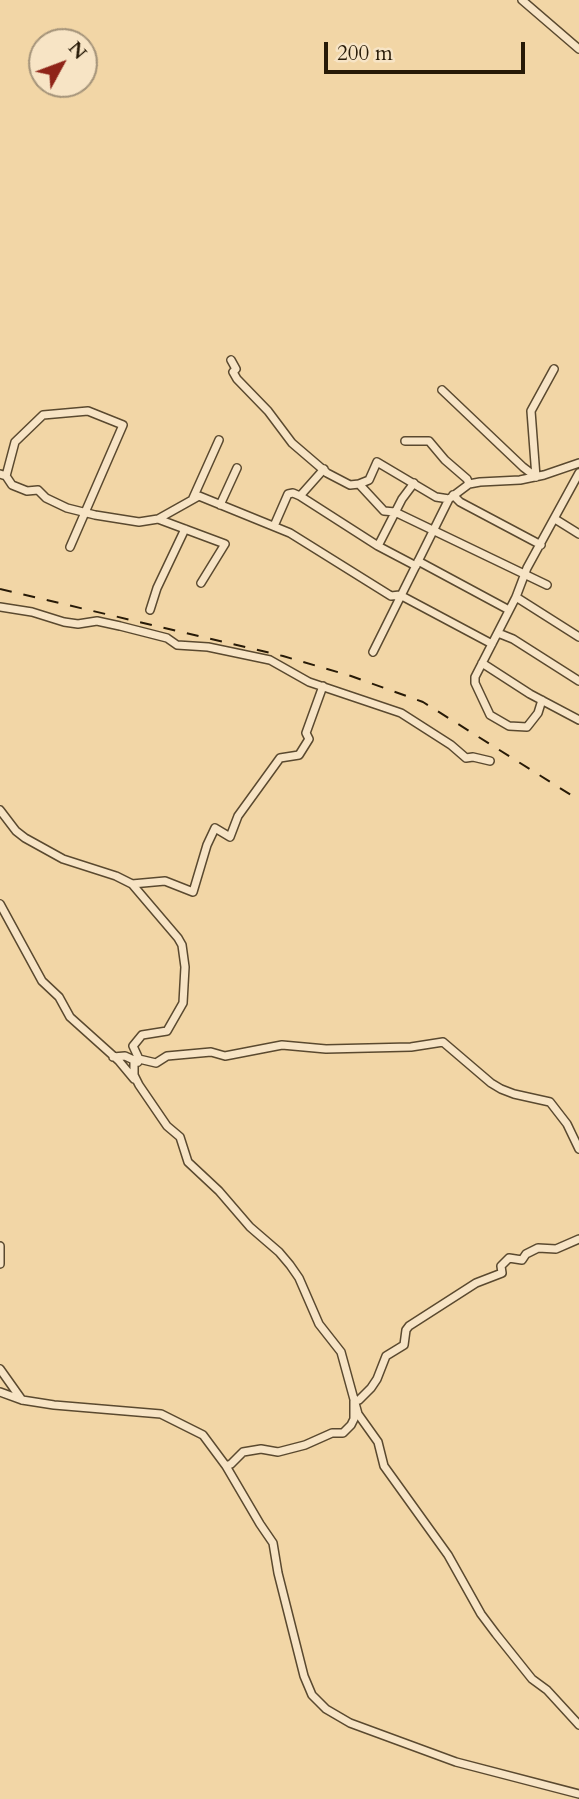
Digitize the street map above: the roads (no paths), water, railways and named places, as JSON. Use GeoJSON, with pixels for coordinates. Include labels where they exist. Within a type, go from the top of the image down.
{"type":"FeatureCollection","features":[{"type":"Feature","properties":{"kind":"street"},"geometry":{"type":"LineString","coordinates":[[522,0],[579,49]]}},
{"type":"Feature","properties":{"kind":"street"},"geometry":{"type":"LineString","coordinates":[[231,360],[236,369],[233,372],[245,388],[268,411],[292,443],[324,469],[351,485],[369,480],[377,463],[436,497],[451,497],[541,545]]}},
{"type":"Feature","properties":{"kind":"street"},"geometry":{"type":"LineString","coordinates":[[536,477],[531,411],[554,369]]}},
{"type":"Feature","properties":{"kind":"street"},"geometry":{"type":"LineString","coordinates":[[442,390],[536,477]]}},
{"type":"Feature","properties":{"kind":"street"},"geometry":{"type":"LineString","coordinates":[[70,547],[83,512],[123,425],[88,411],[43,415],[15,442],[3,475],[12,485],[27,491],[38,490],[46,498],[83,512],[139,522],[158,519],[199,496],[290,533],[391,596],[400,595],[492,643]]}},
{"type":"Feature","properties":{"kind":"street"},"geometry":{"type":"LineString","coordinates":[[193,499],[219,440]]}},
{"type":"Feature","properties":{"kind":"street"},"geometry":{"type":"LineString","coordinates":[[405,441],[429,441],[469,484]]}},
{"type":"Feature","properties":{"kind":"street"},"geometry":{"type":"LineString","coordinates":[[373,652],[451,497],[469,484],[480,481],[520,480],[579,463]]}},
{"type":"Feature","properties":{"kind":"street"},"geometry":{"type":"LineString","coordinates":[[220,505],[237,468]]}},
{"type":"Feature","properties":{"kind":"street"},"geometry":{"type":"LineString","coordinates":[[300,496],[324,469]]}},
{"type":"Feature","properties":{"kind":"street"},"geometry":{"type":"LineString","coordinates":[[542,700],[538,713],[527,727],[509,726],[490,715],[475,683],[475,677],[516,597],[524,575],[579,472]]}},
{"type":"Feature","properties":{"kind":"street"},"geometry":{"type":"LineString","coordinates":[[378,546],[402,499],[414,483]]}},
{"type":"Feature","properties":{"kind":"street"},"geometry":{"type":"LineString","coordinates":[[359,484],[384,511],[395,512],[547,585]]}},
{"type":"Feature","properties":{"kind":"street"},"geometry":{"type":"LineString","coordinates":[[570,487],[579,491]]}},
{"type":"Feature","properties":{"kind":"street"},"geometry":{"type":"LineString","coordinates":[[274,526],[288,495],[293,493],[378,546],[509,610]]}},
{"type":"Feature","properties":{"kind":"street"},"geometry":{"type":"LineString","coordinates":[[158,519],[225,544],[201,583]]}},
{"type":"Feature","properties":{"kind":"street"},"geometry":{"type":"LineString","coordinates":[[555,519],[579,534]]}},
{"type":"Feature","properties":{"kind":"street"},"geometry":{"type":"LineString","coordinates":[[150,610],[157,588],[185,529]]}},
{"type":"Feature","properties":{"kind":"street"},"geometry":{"type":"LineString","coordinates":[[516,597],[579,637]]}},
{"type":"Feature","properties":{"kind":"street"},"geometry":{"type":"LineString","coordinates":[[0,607],[78,624],[97,621],[120,625],[167,638],[177,645],[208,647],[270,660],[309,682],[401,713],[452,745],[466,758],[490,761]]}},
{"type":"Feature","properties":{"kind":"street"},"geometry":{"type":"LineString","coordinates":[[498,633],[513,639],[579,681]]}},
{"type":"Feature","properties":{"kind":"street"},"geometry":{"type":"LineString","coordinates":[[482,663],[579,720]]}},
{"type":"Feature","properties":{"kind":"street"},"geometry":{"type":"LineString","coordinates":[[132,884],[165,881],[193,892],[215,828],[230,836],[238,816],[280,758],[299,755],[309,739],[306,733],[323,686]]}},
{"type":"Feature","properties":{"kind":"street"},"geometry":{"type":"LineString","coordinates":[[0,810],[16,831],[40,847],[63,859],[132,884],[182,945],[186,967],[185,996],[167,1031],[142,1035],[133,1046],[136,1061],[134,1075],[139,1086]]}},
{"type":"Feature","properties":{"kind":"street"},"geometry":{"type":"LineString","coordinates":[[0,904],[42,981],[59,997],[70,1017],[113,1057],[139,1086],[167,1126],[180,1137],[188,1163],[219,1191],[295,1271],[319,1324],[341,1352],[358,1413],[378,1442],[384,1466],[448,1555],[481,1614],[532,1679],[547,1690],[579,1725]]}},
{"type":"Feature","properties":{"kind":"street"},"geometry":{"type":"LineString","coordinates":[[113,1057],[125,1056],[136,1061],[156,1063],[167,1056],[211,1052],[225,1056],[282,1045],[326,1049],[411,1047],[443,1042],[491,1083],[514,1094],[550,1102],[567,1124],[579,1149]]}},
{"type":"Feature","properties":{"kind":"street"},"geometry":{"type":"LineString","coordinates":[[354,1401],[371,1388],[386,1356],[404,1345],[406,1330],[424,1315],[477,1283],[502,1273],[501,1266],[509,1258],[522,1259],[538,1248],[556,1249],[579,1240]]}},
{"type":"Feature","properties":{"kind":"street"},"geometry":{"type":"LineString","coordinates":[[0,1245],[0,1264]]}},
{"type":"Feature","properties":{"kind":"street"},"geometry":{"type":"LineString","coordinates":[[0,1369],[22,1401]]}},
{"type":"Feature","properties":{"kind":"street"},"geometry":{"type":"LineString","coordinates":[[0,1392],[22,1401],[83,1409],[161,1414],[203,1435],[226,1466],[273,1544],[304,1676],[312,1695],[326,1709],[350,1723],[456,1762],[579,1794]]}},
{"type":"Feature","properties":{"kind":"street"},"geometry":{"type":"LineString","coordinates":[[226,1466],[243,1452],[261,1449],[278,1452],[305,1445],[332,1433],[342,1433],[354,1419],[354,1401]]}},
{"type":"Feature","properties":{"kind":"railway"},"geometry":{"type":"LineString","coordinates":[[0,589],[283,656],[351,676],[423,702],[579,800]]}}]}
